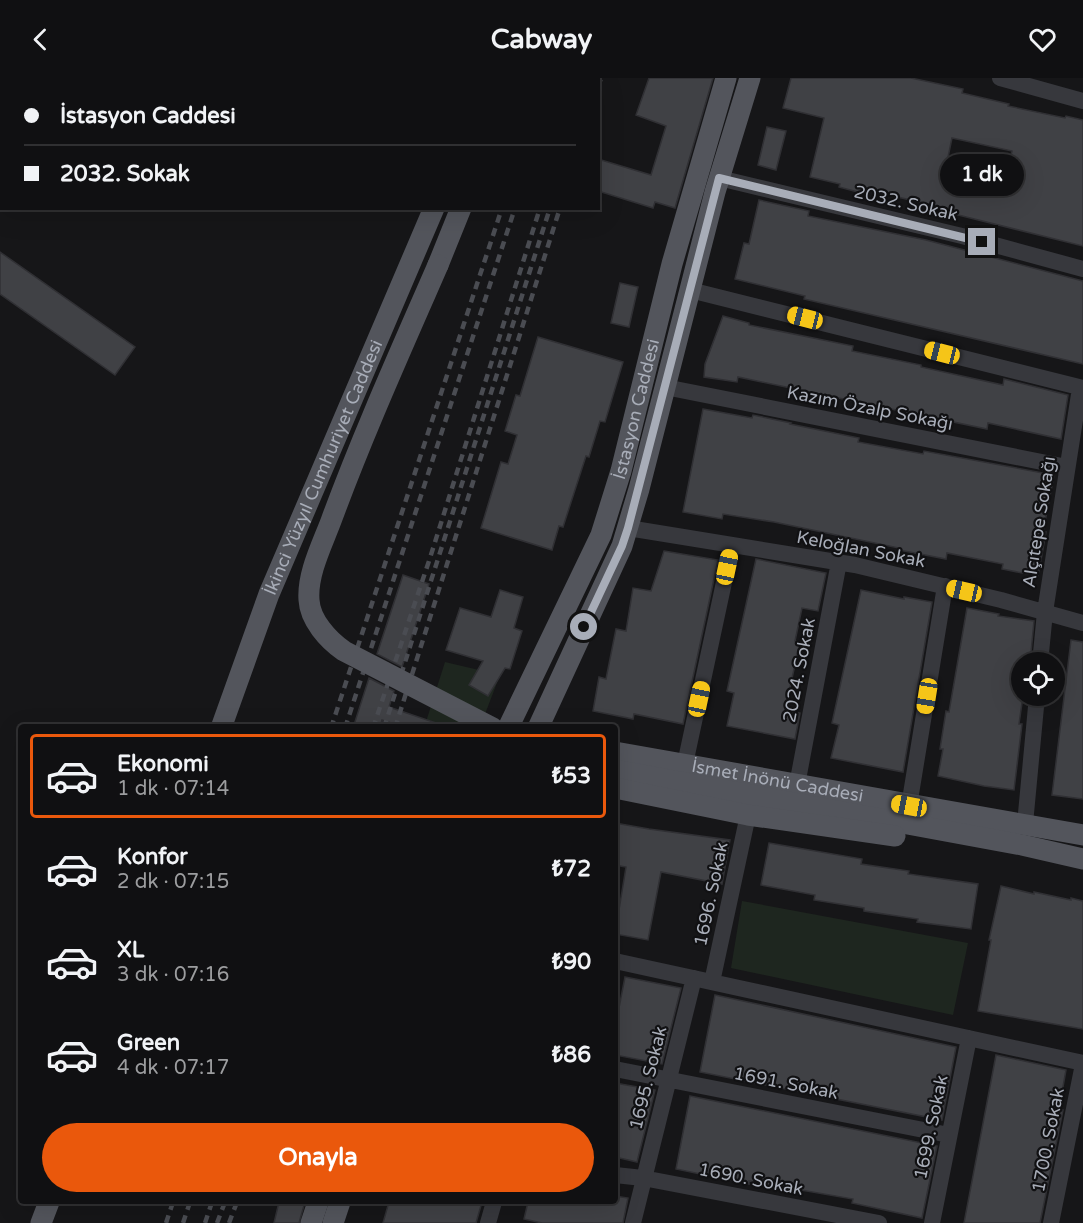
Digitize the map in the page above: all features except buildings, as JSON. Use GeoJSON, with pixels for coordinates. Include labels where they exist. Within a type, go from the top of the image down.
{"type":"FeatureCollection","features":[{"type":"Feature","properties":{"kind":"main road","name":"İstasyon Caddesi"},"geometry":{"type":"LineString","coordinates":[[511,724],[601,535],[621,471],[672,264],[726,78]]}},
{"type":"Feature","properties":{"kind":"main road","name":"İstasyon Caddesi"},"geometry":{"type":"LineString","coordinates":[[540,724],[622,546],[628,528],[719,178],[750,78]]}},
{"type":"Feature","properties":{"kind":"main road","name":"İkinci Yüzyıl Cumhuriyet Caddesi"},"geometry":{"type":"LineString","coordinates":[[222,724],[269,594],[433,210]]}},
{"type":"Feature","properties":{"kind":"main road"},"geometry":{"type":"LineString","coordinates":[[460,210],[341,492],[314,569],[309,599],[310,609],[319,625],[335,645],[344,651],[509,724]]}},
{"type":"Feature","properties":{"kind":"main road","name":"İsmet İnönü Caddesi"},"geometry":{"type":"LineString","coordinates":[[618,753],[797,785],[999,841],[1083,859]]}},
{"type":"Feature","properties":{"kind":"main road"},"geometry":{"type":"LineString","coordinates":[[618,770],[908,815]]}},
{"type":"Feature","properties":{"kind":"main road","name":"İsmet İnönü Caddesi"},"geometry":{"type":"LineString","coordinates":[[618,789],[748,815],[946,843],[999,841]]}},
{"type":"Feature","properties":{"kind":"main road","name":"İsmet İnönü Caddesi"},"geometry":{"type":"LineString","coordinates":[[908,815],[1025,824],[1083,835]]}},
{"type":"Feature","properties":{"kind":"main road"},"geometry":{"type":"LineString","coordinates":[[41,1223],[48,1204]]}},
{"type":"Feature","properties":{"kind":"main road"},"geometry":{"type":"LineString","coordinates":[[311,1223],[317,1204]]}},
{"type":"Feature","properties":{"kind":"main road"},"geometry":{"type":"LineString","coordinates":[[333,1223],[339,1204]]}},
{"type":"Feature","properties":{"kind":"street"},"geometry":{"type":"LineString","coordinates":[[1000,78],[1083,101]]}},
{"type":"Feature","properties":{"kind":"street","name":"2032. Sokak"},"geometry":{"type":"LineString","coordinates":[[719,178],[962,236],[1083,269]]}},
{"type":"Feature","properties":{"kind":"street"},"geometry":{"type":"LineString","coordinates":[[690,290],[1081,388]]}},
{"type":"Feature","properties":{"kind":"street","name":"Kazım Özalp Sokağı"},"geometry":{"type":"LineString","coordinates":[[665,387],[1067,467]]}},
{"type":"Feature","properties":{"kind":"street","name":"Alçıtepe Sokağı"},"geometry":{"type":"LineString","coordinates":[[1041,652],[1045,612],[1081,388]]}},
{"type":"Feature","properties":{"kind":"street","name":"Keloğlan Sokak"},"geometry":{"type":"LineString","coordinates":[[628,528],[839,562],[945,586],[1083,623]]}},
{"type":"Feature","properties":{"kind":"street"},"geometry":{"type":"LineString","coordinates":[[685,764],[732,545]]}},
{"type":"Feature","properties":{"kind":"street","name":"2024. Sokak"},"geometry":{"type":"LineString","coordinates":[[797,785],[839,562]]}},
{"type":"Feature","properties":{"kind":"street"},"geometry":{"type":"LineString","coordinates":[[908,815],[945,586]]}},
{"type":"Feature","properties":{"kind":"street"},"geometry":{"type":"LineString","coordinates":[[1025,824],[1036,706]]}},
{"type":"Feature","properties":{"kind":"street","name":"1696. Sokak"},"geometry":{"type":"LineString","coordinates":[[712,982],[748,815]]}},
{"type":"Feature","properties":{"kind":"street"},"geometry":{"type":"LineString","coordinates":[[618,962],[1083,1063]]}},
{"type":"Feature","properties":{"kind":"street","name":"1695. Sokak"},"geometry":{"type":"LineString","coordinates":[[633,1223],[694,978]]}},
{"type":"Feature","properties":{"kind":"street","name":"1699. Sokak"},"geometry":{"type":"LineString","coordinates":[[932,1223],[969,1038]]}},
{"type":"Feature","properties":{"kind":"street","name":"1700. Sokak"},"geometry":{"type":"LineString","coordinates":[[1051,1223],[1083,1063]]}},
{"type":"Feature","properties":{"kind":"street","name":"1691. Sokak"},"geometry":{"type":"LineString","coordinates":[[618,1070],[950,1136]]}},
{"type":"Feature","properties":{"kind":"street","name":"1690. Sokak"},"geometry":{"type":"LineString","coordinates":[[618,1175],[643,1178],[879,1223]]}},
{"type":"Feature","properties":{"kind":"street"},"geometry":{"type":"LineString","coordinates":[[488,1223],[493,1204]]}},
{"type":"Feature","properties":{"kind":"shaded area"},"geometry":{"type":"Polygon","coordinates":[[[445,662],[500,675],[481,724],[425,724],[445,662]]]}},
{"type":"Feature","properties":{"kind":"shaded area"},"geometry":{"type":"Polygon","coordinates":[[[742,901],[968,943],[953,1015],[731,968],[742,901]]]}},
{"type":"Feature","properties":{"kind":"railway"},"geometry":{"type":"LineString","coordinates":[[332,724],[501,210]]}},
{"type":"Feature","properties":{"kind":"railway"},"geometry":{"type":"LineString","coordinates":[[346,724],[514,210]]}},
{"type":"Feature","properties":{"kind":"railway"},"geometry":{"type":"LineString","coordinates":[[374,724],[430,558],[539,210]]}},
{"type":"Feature","properties":{"kind":"railway"},"geometry":{"type":"LineString","coordinates":[[385,724],[549,210]]}},
{"type":"Feature","properties":{"kind":"railway"},"geometry":{"type":"LineString","coordinates":[[396,724],[559,210]]}},
{"type":"Feature","properties":{"kind":"railway"},"geometry":{"type":"LineString","coordinates":[[166,1223],[172,1204]]}},
{"type":"Feature","properties":{"kind":"railway"},"geometry":{"type":"LineString","coordinates":[[183,1223],[189,1204]]}},
{"type":"Feature","properties":{"kind":"railway"},"geometry":{"type":"LineString","coordinates":[[205,1223],[211,1204]]}},
{"type":"Feature","properties":{"kind":"railway"},"geometry":{"type":"LineString","coordinates":[[217,1223],[224,1204]]}},
{"type":"Feature","properties":{"kind":"railway"},"geometry":{"type":"LineString","coordinates":[[229,1223],[236,1204]]}},
{"type":"Feature","properties":{"kind":"route"},"geometry":{"type":"LineString","coordinates":[[584,627],[622,546],[628,528],[719,178],[982,242]]}}]}
